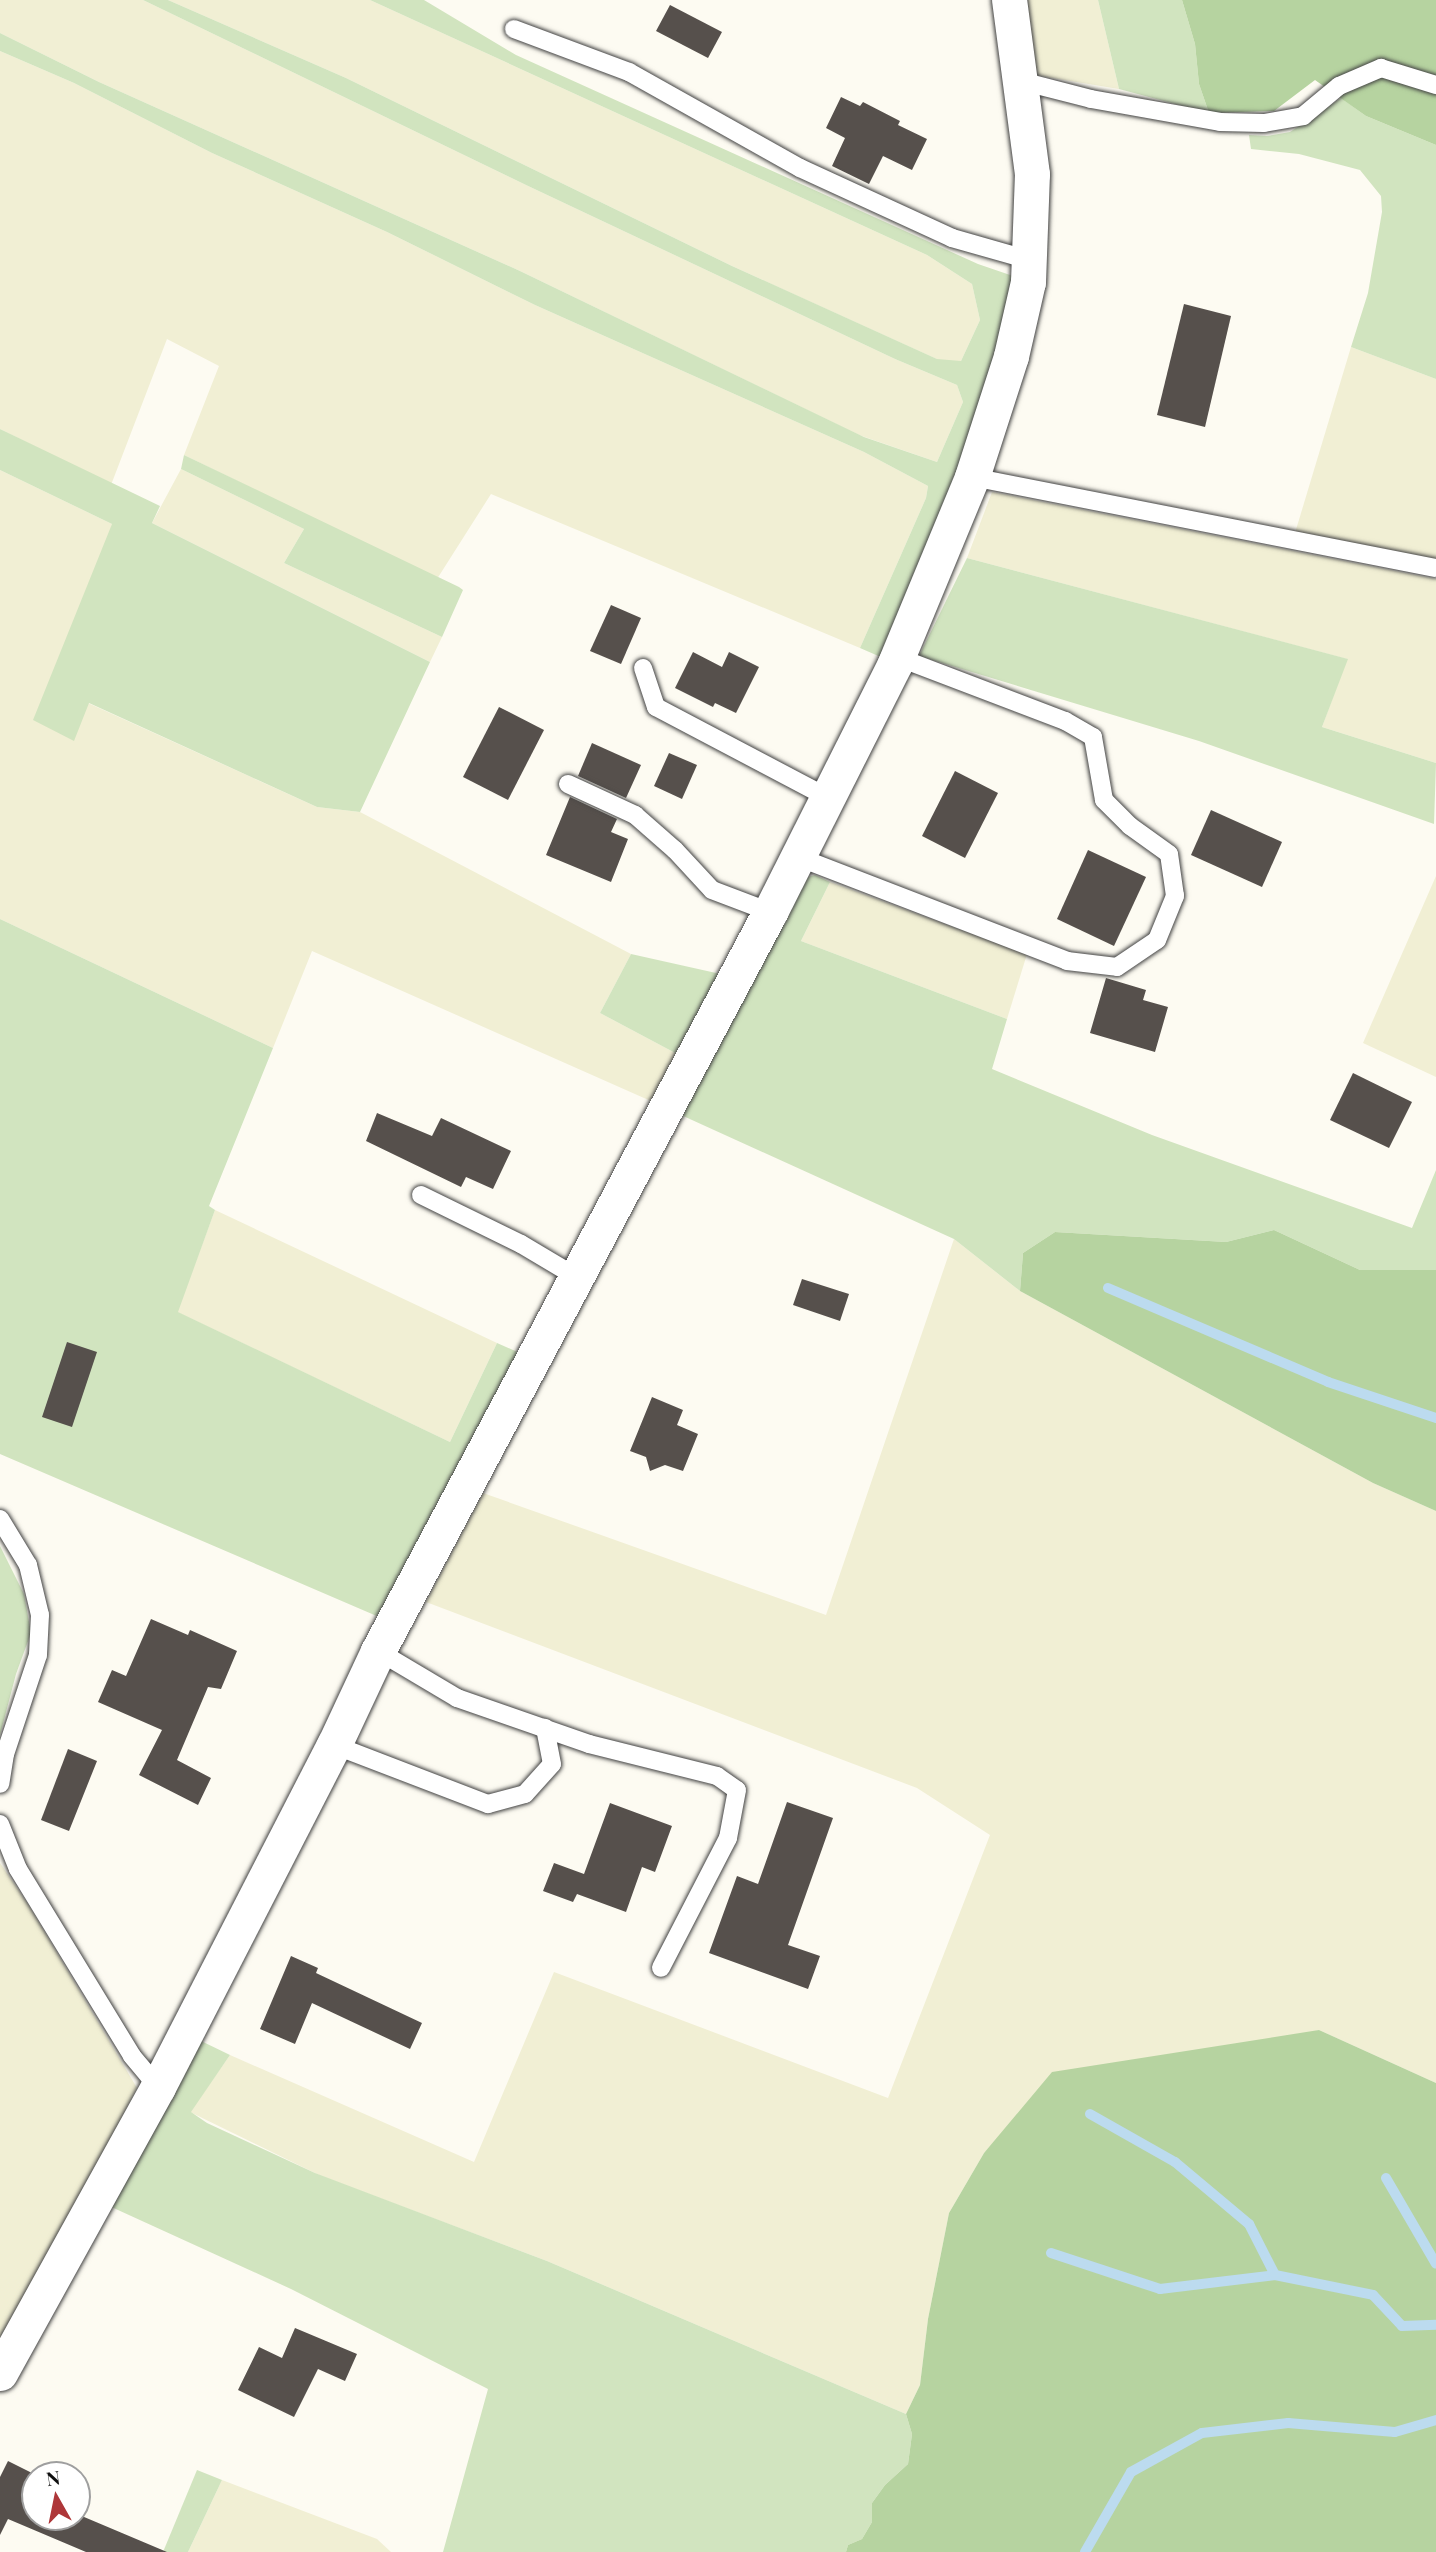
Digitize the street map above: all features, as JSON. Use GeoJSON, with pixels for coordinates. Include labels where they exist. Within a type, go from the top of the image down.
{"type":"FeatureCollection","features":[{"type":"Feature","properties":{"kind":"street"},"geometry":{"type":"LineString","coordinates":[[0,2373],[158,2087],[334,1745],[378,1651],[770,912],[897,657],[972,477],[1012,356],[1028,282],[1032,174],[1009,0]]}},
{"type":"Feature","properties":{"kind":"lane"},"geometry":{"type":"LineString","coordinates":[[514,29],[629,72],[800,168],[952,238],[1029,260]]}},
{"type":"Feature","properties":{"kind":"lane"},"geometry":{"type":"LineString","coordinates":[[1021,81],[1091,99],[1220,122],[1264,123],[1303,116],[1339,86],[1381,68],[1436,85]]}},
{"type":"Feature","properties":{"kind":"lane"},"geometry":{"type":"LineString","coordinates":[[972,477],[1436,568]]}},
{"type":"Feature","properties":{"kind":"lane"},"geometry":{"type":"LineString","coordinates":[[798,856],[1067,961],[1117,967],[1157,940],[1175,896],[1168,854],[1130,826],[1104,800],[1093,737],[1065,721],[897,657]]}},
{"type":"Feature","properties":{"kind":"lane"},"geometry":{"type":"LineString","coordinates":[[643,668],[656,707],[827,797]]}},
{"type":"Feature","properties":{"kind":"lane"},"geometry":{"type":"LineString","coordinates":[[568,784],[635,816],[675,850],[712,890],[770,912]]}},
{"type":"Feature","properties":{"kind":"lane"},"geometry":{"type":"LineString","coordinates":[[421,1195],[521,1244],[578,1278]]}},
{"type":"Feature","properties":{"kind":"lane"},"geometry":{"type":"LineString","coordinates":[[0,1519],[29,1565],[40,1615],[38,1655],[5,1754],[0,1784]]}},
{"type":"Feature","properties":{"kind":"lane"},"geometry":{"type":"LineString","coordinates":[[378,1651],[457,1698],[589,1744],[717,1776],[737,1790],[728,1838],[661,1968]]}},
{"type":"Feature","properties":{"kind":"lane"},"geometry":{"type":"LineString","coordinates":[[334,1745],[488,1804],[526,1794],[552,1764],[545,1728]]}},
{"type":"Feature","properties":{"kind":"lane"},"geometry":{"type":"LineString","coordinates":[[0,1824],[18,1869],[132,2056],[158,2087]]}},
{"type":"Feature","properties":{"kind":"shaded area"},"geometry":{"type":"Polygon","coordinates":[[[0,0],[143,0],[526,185],[895,359],[957,385],[963,402],[937,462],[859,435],[520,271],[99,82],[0,33],[0,0]]]}},
{"type":"Feature","properties":{"kind":"shaded area"},"geometry":{"type":"Polygon","coordinates":[[[168,0],[370,0],[927,255],[972,284],[980,320],[961,361],[941,361],[732,266],[346,78],[168,0]]]}},
{"type":"Feature","properties":{"kind":"shaded area"},"geometry":{"type":"Polygon","coordinates":[[[1025,0],[1098,0],[1119,89],[1034,75],[1025,0]]]}},
{"type":"Feature","properties":{"kind":"shaded area"},"geometry":{"type":"Polygon","coordinates":[[[0,51],[74,83],[212,153],[387,232],[535,305],[864,452],[928,486],[926,498],[860,648],[491,494],[437,579],[184,455],[219,366],[167,339],[111,485],[0,429],[0,51]]]}},
{"type":"Feature","properties":{"kind":"shaded area"},"geometry":{"type":"Polygon","coordinates":[[[1351,347],[1436,379],[1436,560],[1295,533],[1351,347]]]}},
{"type":"Feature","properties":{"kind":"shaded area"},"geometry":{"type":"Polygon","coordinates":[[[181,469],[304,529],[284,563],[442,637],[430,662],[152,523],[181,469]]]}},
{"type":"Feature","properties":{"kind":"shaded area"},"geometry":{"type":"Polygon","coordinates":[[[0,470],[112,524],[88,703],[317,807],[360,812],[631,954],[600,1013],[679,1055],[653,1102],[312,951],[273,1048],[0,919],[0,470]]]}},
{"type":"Feature","properties":{"kind":"shaded area"},"geometry":{"type":"Polygon","coordinates":[[[992,492],[1436,579],[1436,763],[1322,727],[1347,659],[967,558],[992,492]]]}},
{"type":"Feature","properties":{"kind":"shaded area"},"geometry":{"type":"Polygon","coordinates":[[[1436,876],[1436,1077],[1363,1043],[1436,876]]]}},
{"type":"Feature","properties":{"kind":"shaded area"},"geometry":{"type":"Polygon","coordinates":[[[830,882],[1027,954],[1007,1019],[801,941],[830,882]]]}},
{"type":"Feature","properties":{"kind":"shaded area"},"geometry":{"type":"Polygon","coordinates":[[[215,1210],[497,1343],[450,1442],[177,1312],[215,1210]]]}},
{"type":"Feature","properties":{"kind":"shaded area"},"geometry":{"type":"Polygon","coordinates":[[[954,1239],[1020,1291],[1373,1483],[1436,1511],[1436,2083],[1319,2030],[995,2141],[984,2153],[949,2213],[928,2319],[920,2385],[906,2414],[547,2261],[321,2176],[190,2112],[230,2055],[474,2162],[554,1972],[888,2098],[990,1835],[917,1788],[426,1602],[483,1493],[826,1615],[954,1239]]]}},
{"type":"Feature","properties":{"kind":"shaded area"},"geometry":{"type":"Polygon","coordinates":[[[0,1863],[28,1904],[137,2088],[0,2354],[0,1863]]]}},
{"type":"Feature","properties":{"kind":"shaded area"},"geometry":{"type":"Polygon","coordinates":[[[222,2480],[377,2539],[391,2552],[188,2552],[222,2480]]]}},
{"type":"Feature","properties":{"kind":"green space"},"geometry":{"type":"Polygon","coordinates":[[[143,0],[168,0],[346,78],[732,266],[937,359],[961,361],[980,320],[972,284],[927,255],[370,0],[424,0],[516,55],[978,264],[1013,276],[979,437],[883,658],[860,648],[926,498],[928,486],[864,452],[535,305],[387,232],[212,153],[74,83],[0,51],[0,33],[99,82],[520,271],[864,437],[937,462],[963,402],[957,385],[895,359],[526,185],[143,0]]]}},
{"type":"Feature","properties":{"kind":"green space"},"geometry":{"type":"Polygon","coordinates":[[[1098,0],[1182,0],[1195,44],[1199,84],[1209,113],[1119,89],[1098,0]]]}},
{"type":"Feature","properties":{"kind":"green space"},"geometry":{"type":"Polygon","coordinates":[[[1182,0],[1436,0],[1436,145],[1366,116],[1315,80],[1274,111],[1209,113],[1199,84],[1195,44],[1182,0]]]}},
{"type":"Feature","properties":{"kind":"green space"},"geometry":{"type":"Polygon","coordinates":[[[1341,98],[1366,116],[1436,145],[1436,379],[1351,347],[1368,293],[1382,212],[1381,196],[1360,170],[1299,154],[1251,149],[1249,135],[1267,136],[1290,132],[1341,98]]]}},
{"type":"Feature","properties":{"kind":"green space"},"geometry":{"type":"Polygon","coordinates":[[[0,429],[160,506],[152,523],[430,662],[360,812],[317,807],[89,703],[74,741],[33,720],[112,524],[0,470],[0,429]]]}},
{"type":"Feature","properties":{"kind":"green space"},"geometry":{"type":"Polygon","coordinates":[[[184,455],[459,587],[463,590],[442,637],[284,563],[304,529],[181,469],[184,455]]]}},
{"type":"Feature","properties":{"kind":"green space"},"geometry":{"type":"Polygon","coordinates":[[[967,558],[1348,659],[1322,727],[1436,763],[1434,824],[1199,741],[919,656],[967,558]]]}},
{"type":"Feature","properties":{"kind":"green space"},"geometry":{"type":"Polygon","coordinates":[[[815,875],[830,882],[801,941],[1007,1019],[992,1069],[1152,1135],[1412,1228],[1436,1170],[1436,1270],[1360,1270],[1274,1230],[1226,1242],[1055,1232],[1023,1253],[1020,1291],[954,1239],[681,1115],[804,878],[815,875]]]}},
{"type":"Feature","properties":{"kind":"green space"},"geometry":{"type":"Polygon","coordinates":[[[0,919],[273,1048],[209,1206],[215,1210],[178,1312],[450,1442],[497,1343],[522,1354],[379,1617],[0,1454],[0,919]]]}},
{"type":"Feature","properties":{"kind":"green space"},"geometry":{"type":"Polygon","coordinates":[[[631,954],[725,975],[679,1055],[600,1013],[631,954]]]}},
{"type":"Feature","properties":{"kind":"green space"},"geometry":{"type":"Polygon","coordinates":[[[1274,1230],[1360,1270],[1436,1270],[1436,1511],[1373,1483],[1020,1291],[1023,1253],[1055,1232],[1226,1242],[1274,1230]]]}},
{"type":"Feature","properties":{"kind":"green space"},"geometry":{"type":"Polygon","coordinates":[[[0,1546],[24,1594],[31,1633],[16,1674],[0,1735],[0,1546]]]}},
{"type":"Feature","properties":{"kind":"green space"},"geometry":{"type":"Polygon","coordinates":[[[1319,2030],[1436,2083],[1436,2552],[846,2552],[848,2545],[862,2539],[872,2522],[872,2503],[885,2485],[908,2464],[912,2434],[906,2414],[920,2385],[928,2319],[949,2213],[984,2153],[1052,2072],[1319,2030]]]}},
{"type":"Feature","properties":{"kind":"green space"},"geometry":{"type":"Polygon","coordinates":[[[197,2039],[230,2055],[191,2112],[207,2123],[315,2173],[547,2261],[906,2414],[912,2434],[908,2464],[885,2485],[872,2503],[872,2522],[862,2539],[848,2545],[846,2552],[443,2552],[488,2389],[291,2289],[107,2205],[197,2039]]]}},
{"type":"Feature","properties":{"kind":"green space"},"geometry":{"type":"Polygon","coordinates":[[[197,2470],[222,2480],[188,2552],[163,2552],[197,2470]]]}},
{"type":"Feature","properties":{"kind":"building"},"geometry":{"type":"Polygon","coordinates":[[[670,5],[722,32],[708,58],[656,31],[670,5]]]}},
{"type":"Feature","properties":{"kind":"building"},"geometry":{"type":"Polygon","coordinates":[[[841,97],[860,106],[863,102],[900,121],[898,125],[927,139],[912,170],[883,156],[869,184],[832,166],[845,138],[826,128],[841,97]]]}},
{"type":"Feature","properties":{"kind":"building"},"geometry":{"type":"Polygon","coordinates":[[[1184,304],[1231,316],[1205,427],[1157,415],[1184,304]]]}},
{"type":"Feature","properties":{"kind":"building"},"geometry":{"type":"Polygon","coordinates":[[[611,605],[641,618],[621,664],[590,651],[611,605]]]}},
{"type":"Feature","properties":{"kind":"building"},"geometry":{"type":"Polygon","coordinates":[[[693,652],[722,667],[729,652],[759,667],[736,713],[715,703],[713,707],[675,688],[693,652]]]}},
{"type":"Feature","properties":{"kind":"building"},"geometry":{"type":"Polygon","coordinates":[[[499,707],[544,730],[508,800],[463,777],[499,707]]]}},
{"type":"Feature","properties":{"kind":"building"},"geometry":{"type":"Polygon","coordinates":[[[592,743],[641,765],[626,798],[578,776],[592,743]]]}},
{"type":"Feature","properties":{"kind":"building"},"geometry":{"type":"Polygon","coordinates":[[[669,753],[697,765],[682,799],[654,786],[669,753]]]}},
{"type":"Feature","properties":{"kind":"building"},"geometry":{"type":"Polygon","coordinates":[[[955,771],[998,793],[965,858],[922,836],[955,771]]]}},
{"type":"Feature","properties":{"kind":"building"},"geometry":{"type":"Polygon","coordinates":[[[570,797],[617,819],[611,832],[628,839],[611,882],[546,855],[570,797]]]}},
{"type":"Feature","properties":{"kind":"building"},"geometry":{"type":"Polygon","coordinates":[[[1211,810],[1282,842],[1262,887],[1191,855],[1211,810]]]}},
{"type":"Feature","properties":{"kind":"building"},"geometry":{"type":"Polygon","coordinates":[[[1088,850],[1146,877],[1114,946],[1057,919],[1088,850]]]}},
{"type":"Feature","properties":{"kind":"building"},"geometry":{"type":"Polygon","coordinates":[[[1106,978],[1146,990],[1143,1000],[1168,1007],[1155,1052],[1090,1033],[1106,978]]]}},
{"type":"Feature","properties":{"kind":"building"},"geometry":{"type":"Polygon","coordinates":[[[1353,1073],[1412,1102],[1389,1148],[1330,1120],[1353,1073]]]}},
{"type":"Feature","properties":{"kind":"building"},"geometry":{"type":"Polygon","coordinates":[[[377,1113],[432,1136],[441,1118],[511,1151],[493,1189],[466,1177],[461,1187],[366,1141],[377,1113]]]}},
{"type":"Feature","properties":{"kind":"building"},"geometry":{"type":"Polygon","coordinates":[[[802,1279],[849,1294],[840,1321],[793,1305],[802,1279]]]}},
{"type":"Feature","properties":{"kind":"building"},"geometry":{"type":"Polygon","coordinates":[[[67,1342],[97,1352],[72,1427],[42,1417],[67,1342]]]}},
{"type":"Feature","properties":{"kind":"building"},"geometry":{"type":"Polygon","coordinates":[[[652,1397],[683,1410],[677,1425],[698,1434],[683,1471],[665,1465],[650,1471],[646,1457],[630,1451],[652,1397]]]}},
{"type":"Feature","properties":{"kind":"building"},"geometry":{"type":"Polygon","coordinates":[[[151,1619],[188,1635],[190,1630],[237,1651],[221,1689],[208,1687],[177,1760],[211,1778],[198,1805],[139,1775],[162,1730],[98,1702],[112,1670],[126,1676],[151,1619]]]}},
{"type":"Feature","properties":{"kind":"building"},"geometry":{"type":"Polygon","coordinates":[[[68,1749],[97,1761],[69,1831],[41,1820],[68,1749]]]}},
{"type":"Feature","properties":{"kind":"building"},"geometry":{"type":"Polygon","coordinates":[[[787,1802],[833,1818],[788,1945],[820,1956],[808,1989],[709,1953],[737,1876],[758,1884],[787,1802]]]}},
{"type":"Feature","properties":{"kind":"building"},"geometry":{"type":"Polygon","coordinates":[[[610,1803],[672,1826],[655,1872],[642,1867],[626,1912],[577,1894],[573,1902],[543,1891],[554,1863],[584,1874],[610,1803]]]}},
{"type":"Feature","properties":{"kind":"building"},"geometry":{"type":"Polygon","coordinates":[[[291,1956],[318,1968],[316,1973],[422,2023],[410,2049],[312,2003],[295,2044],[260,2029],[291,1956]]]}},
{"type":"Feature","properties":{"kind":"building"},"geometry":{"type":"Polygon","coordinates":[[[295,2328],[357,2354],[345,2381],[318,2369],[294,2417],[238,2390],[259,2347],[282,2358],[295,2328]]]}},
{"type":"Feature","properties":{"kind":"building"},"geometry":{"type":"Polygon","coordinates":[[[8,2461],[21,2468],[21,2524],[8,2519],[0,2535],[0,2477],[8,2461]]]}},
{"type":"Feature","properties":{"kind":"building"},"geometry":{"type":"Polygon","coordinates":[[[91,2520],[167,2552],[86,2552],[36,2531],[91,2531],[91,2520]]]}},
{"type":"Feature","properties":{"kind":"waterway"},"geometry":{"type":"LineString","coordinates":[[1108,1288],[1328,1382],[1436,1418]]}},
{"type":"Feature","properties":{"kind":"waterway"},"geometry":{"type":"LineString","coordinates":[[1090,2114],[1175,2162],[1249,2224],[1275,2275]]}},
{"type":"Feature","properties":{"kind":"waterway"},"geometry":{"type":"LineString","coordinates":[[1386,2178],[1436,2264]]}},
{"type":"Feature","properties":{"kind":"waterway"},"geometry":{"type":"LineString","coordinates":[[1051,2253],[1160,2289],[1275,2275],[1373,2295],[1402,2326],[1436,2325]]}},
{"type":"Feature","properties":{"kind":"waterway"},"geometry":{"type":"LineString","coordinates":[[1085,2552],[1131,2472],[1202,2433],[1288,2423],[1395,2432],[1436,2420]]}}]}
